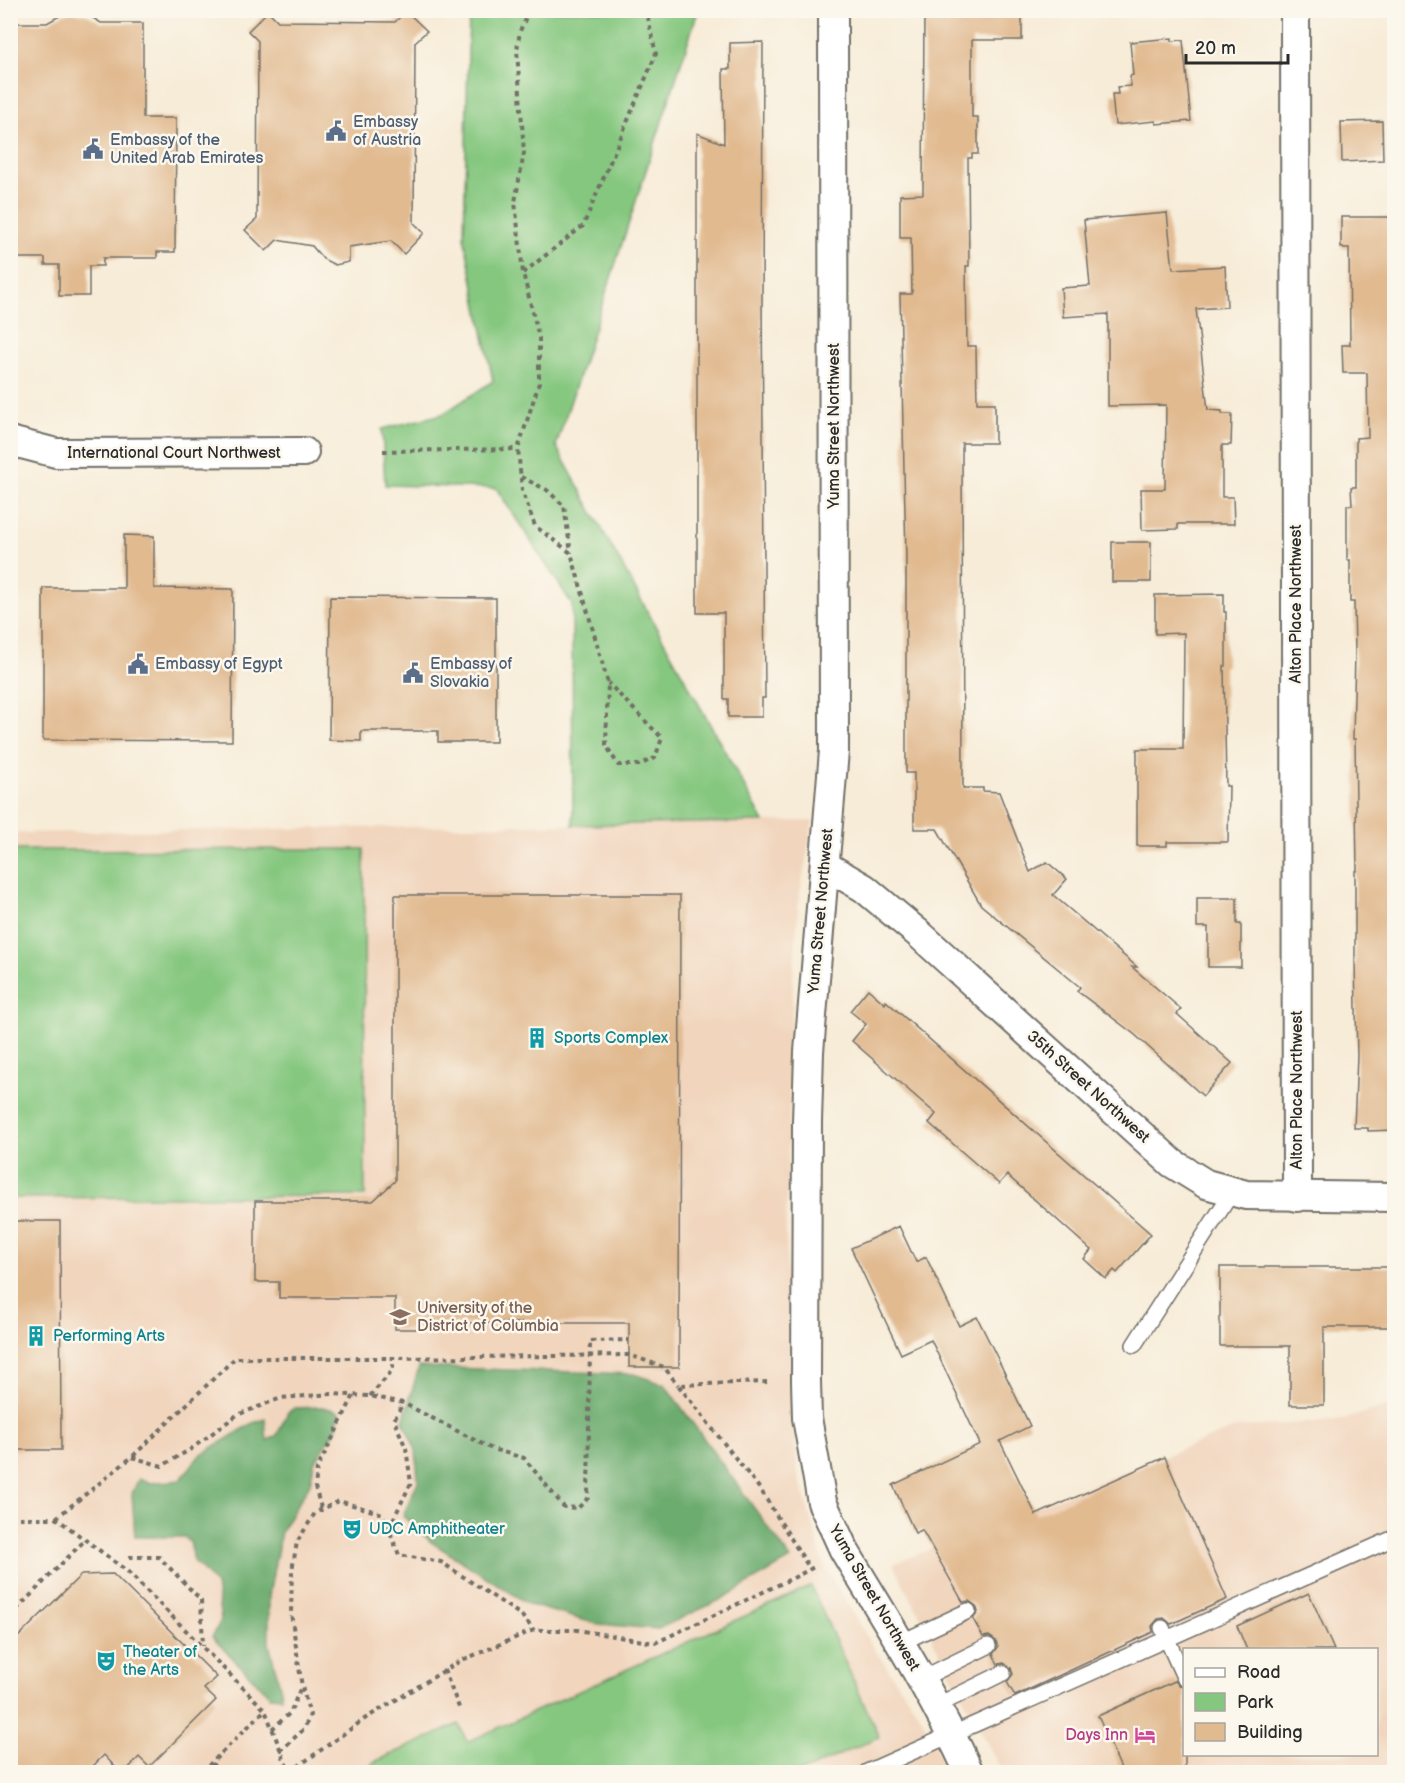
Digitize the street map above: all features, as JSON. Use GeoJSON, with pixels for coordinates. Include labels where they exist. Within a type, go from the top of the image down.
{"type":"FeatureCollection","features":[{"type":"Feature","properties":{"kind":"street","name":"Yuma Street Northwest"},"geometry":{"type":"LineString","coordinates":[[833,10],[834,751],[826,866],[814,981],[807,1122],[807,1418],[822,1502],[833,1529],[921,1679],[969,1773]]}},
{"type":"Feature","properties":{"kind":"street","name":"Alton Place Northwest"},"geometry":{"type":"LineString","coordinates":[[1295,10],[1297,1197]]}},
{"type":"Feature","properties":{"kind":"street","name":"International Court Northwest"},"geometry":{"type":"LineString","coordinates":[[10,441],[56,453],[304,452]]}},
{"type":"Feature","properties":{"kind":"street","name":"35th Street Northwest"},"geometry":{"type":"LineString","coordinates":[[826,866],[864,888],[919,934],[1172,1163],[1206,1184],[1259,1197],[1395,1197]]}},
{"type":"Feature","properties":{"kind":"lane"},"geometry":{"type":"LineString","coordinates":[[1134,1345],[1232,1192]]}},
{"type":"Feature","properties":{"kind":"lane"},"geometry":{"type":"LineString","coordinates":[[867,1773],[952,1736],[1165,1633],[1395,1538]]}},
{"type":"Feature","properties":{"kind":"lane"},"geometry":{"type":"LineString","coordinates":[[900,1643],[968,1611]]}},
{"type":"Feature","properties":{"kind":"lane"},"geometry":{"type":"LineString","coordinates":[[1165,1633],[1183,1675]]}},
{"type":"Feature","properties":{"kind":"lane"},"geometry":{"type":"LineString","coordinates":[[921,1679],[988,1646]]}},
{"type":"Feature","properties":{"kind":"lane"},"geometry":{"type":"LineString","coordinates":[[936,1706],[1003,1673]]}},
{"type":"Feature","properties":{"kind":"path"},"geometry":{"type":"LineString","coordinates":[[530,10],[520,30],[517,50],[524,153],[515,201],[523,273],[539,338],[539,383],[518,449],[520,477],[522,490],[535,526],[571,553]]}},
{"type":"Feature","properties":{"kind":"path"},"geometry":{"type":"LineString","coordinates":[[523,273],[583,226],[656,54],[648,18],[642,10]]}},
{"type":"Feature","properties":{"kind":"path"},"geometry":{"type":"LineString","coordinates":[[383,451],[518,449]]}},
{"type":"Feature","properties":{"kind":"path"},"geometry":{"type":"LineString","coordinates":[[520,477],[547,490],[564,506],[571,553],[608,683],[606,745],[618,765],[639,765],[655,758],[662,738],[608,683]]}},
{"type":"Feature","properties":{"kind":"path"},"geometry":{"type":"LineString","coordinates":[[132,1457],[162,1466],[191,1449],[237,1415],[280,1398],[332,1394],[370,1396],[403,1403],[492,1449],[524,1458],[564,1507],[578,1508],[588,1498],[591,1341],[629,1340]]}},
{"type":"Feature","properties":{"kind":"path"},"geometry":{"type":"LineString","coordinates":[[56,1518],[132,1457],[235,1358],[629,1355],[664,1367],[760,1489],[810,1569]]}},
{"type":"Feature","properties":{"kind":"path"},"geometry":{"type":"LineString","coordinates":[[370,1396],[393,1370],[393,1358]]}},
{"type":"Feature","properties":{"kind":"path"},"geometry":{"type":"LineString","coordinates":[[678,1385],[767,1382]]}},
{"type":"Feature","properties":{"kind":"path"},"geometry":{"type":"LineString","coordinates":[[321,1508],[315,1487],[318,1469],[354,1395]]}},
{"type":"Feature","properties":{"kind":"path"},"geometry":{"type":"LineString","coordinates":[[389,1529],[411,1483],[406,1448],[394,1420],[403,1403]]}},
{"type":"Feature","properties":{"kind":"path"},"geometry":{"type":"LineString","coordinates":[[280,1751],[304,1729],[310,1715],[302,1687],[291,1613],[292,1570],[297,1542],[315,1513],[321,1508],[339,1501],[383,1514],[399,1555],[441,1562],[521,1615],[534,1630]]}},
{"type":"Feature","properties":{"kind":"path"},"geometry":{"type":"LineString","coordinates":[[10,1518],[56,1518],[127,1571],[265,1710],[290,1773],[366,1718],[444,1670],[534,1630],[577,1630],[655,1643],[795,1577],[817,1564]]}},
{"type":"Feature","properties":{"kind":"path"},"geometry":{"type":"LineString","coordinates":[[10,1616],[86,1540]]}},
{"type":"Feature","properties":{"kind":"path"},"geometry":{"type":"LineString","coordinates":[[129,1557],[159,1557],[201,1600],[203,1647]]}},
{"type":"Feature","properties":{"kind":"path"},"geometry":{"type":"LineString","coordinates":[[444,1670],[460,1710]]}},
{"type":"Feature","properties":{"kind":"path"},"geometry":{"type":"LineString","coordinates":[[272,1729],[290,1713],[302,1687]]}},
{"type":"Feature","properties":{"kind":"path"},"geometry":{"type":"LineString","coordinates":[[202,1773],[265,1710]]}},
{"type":"Feature","properties":{"kind":"path"},"geometry":{"type":"LineString","coordinates":[[212,1763],[218,1773]]}},
{"type":"Feature","properties":{"kind":"shaded area","name":"University of the District of Columbia"},"geometry":{"type":"Polygon","coordinates":[[[813,821],[799,898],[793,979],[786,1225],[792,1409],[798,1474],[824,1565],[871,1644],[923,1720],[946,1772],[11,1772],[10,833],[813,821]]]}},
{"type":"Feature","properties":{"kind":"shaded area"},"geometry":{"type":"Polygon","coordinates":[[[1394,1404],[1394,1772],[1002,1772],[893,1564],[1235,1428],[1341,1420],[1394,1404]]]}},
{"type":"Feature","properties":{"kind":"green space"},"geometry":{"type":"Polygon","coordinates":[[[469,11],[698,11],[556,446],[764,822],[573,825],[572,604],[496,488],[385,485],[382,429],[443,414],[493,381],[464,237],[469,11]]]}},
{"type":"Feature","properties":{"kind":"green space"},"geometry":{"type":"Polygon","coordinates":[[[364,849],[365,1196],[11,1198],[11,850],[364,849]]]}},
{"type":"Feature","properties":{"kind":"green space"},"geometry":{"type":"Polygon","coordinates":[[[419,1367],[634,1374],[665,1385],[791,1559],[718,1601],[658,1629],[597,1624],[530,1605],[431,1542],[403,1516],[418,1481],[416,1450],[403,1421],[419,1367]]]}},
{"type":"Feature","properties":{"kind":"green space"},"geometry":{"type":"Polygon","coordinates":[[[323,1407],[340,1412],[336,1430],[314,1463],[310,1484],[281,1531],[269,1595],[269,1644],[281,1690],[281,1697],[270,1696],[212,1637],[221,1620],[216,1585],[194,1561],[190,1542],[184,1537],[135,1537],[132,1494],[139,1478],[151,1483],[180,1480],[200,1455],[253,1423],[265,1419],[267,1441],[277,1435],[288,1412],[295,1408],[323,1407]]]}},
{"type":"Feature","properties":{"kind":"green space"},"geometry":{"type":"Polygon","coordinates":[[[811,1586],[879,1737],[802,1772],[376,1772],[372,1763],[459,1724],[467,1742],[811,1586]]]}},
{"type":"Feature","properties":{"kind":"building"},"geometry":{"type":"Polygon","coordinates":[[[924,10],[1022,13],[1022,40],[972,40],[972,117],[978,117],[978,154],[972,154],[972,158],[968,158],[967,346],[976,346],[977,403],[995,403],[995,443],[962,443],[963,788],[983,788],[983,791],[999,792],[1030,872],[1047,862],[1067,879],[1053,895],[1137,967],[1132,967],[1181,1009],[1177,1014],[1232,1063],[1203,1096],[1134,1034],[1077,991],[1080,987],[981,905],[937,829],[914,829],[914,773],[906,773],[906,557],[900,294],[912,294],[911,238],[900,238],[900,195],[923,194],[924,10]]]}},
{"type":"Feature","properties":{"kind":"building","name":"Embassy of Austria"},"geometry":{"type":"Polygon","coordinates":[[[268,11],[278,21],[395,22],[406,11],[427,31],[415,42],[414,223],[424,233],[404,254],[391,241],[349,247],[349,262],[335,265],[323,259],[312,246],[277,240],[266,251],[245,230],[257,219],[258,41],[248,31],[268,11]]]}},
{"type":"Feature","properties":{"kind":"building","name":"Embassy of the United Arab Emirates"},"geometry":{"type":"Polygon","coordinates":[[[74,12],[88,15],[101,23],[143,23],[143,118],[176,118],[175,252],[157,252],[157,258],[103,258],[103,266],[89,266],[89,296],[59,296],[59,265],[45,265],[45,258],[10,258],[10,23],[47,23],[63,14],[74,12]]]}},
{"type":"Feature","properties":{"kind":"building"},"geometry":{"type":"Polygon","coordinates":[[[1172,38],[1172,41],[1183,40],[1191,121],[1156,124],[1156,121],[1115,125],[1112,94],[1118,94],[1117,87],[1131,86],[1130,76],[1133,75],[1130,42],[1172,38]]]}},
{"type":"Feature","properties":{"kind":"building"},"geometry":{"type":"Polygon","coordinates":[[[763,42],[765,698],[762,698],[762,717],[728,717],[728,699],[724,699],[724,613],[697,613],[697,133],[724,144],[723,69],[730,69],[730,43],[763,42]]]}},
{"type":"Feature","properties":{"kind":"building"},"geometry":{"type":"Polygon","coordinates":[[[1382,121],[1383,160],[1342,162],[1341,122],[1382,121]]]}},
{"type":"Feature","properties":{"kind":"building"},"geometry":{"type":"Polygon","coordinates":[[[1167,213],[1173,269],[1225,266],[1227,307],[1196,309],[1208,410],[1232,414],[1231,445],[1222,445],[1222,497],[1233,497],[1234,524],[1178,524],[1178,529],[1142,530],[1141,489],[1165,489],[1166,405],[1108,406],[1108,314],[1063,317],[1061,288],[1090,286],[1084,220],[1167,213]]]}},
{"type":"Feature","properties":{"kind":"building"},"geometry":{"type":"Polygon","coordinates":[[[1341,217],[1395,217],[1395,248],[1393,248],[1395,330],[1395,1130],[1368,1131],[1368,1128],[1354,1128],[1357,1056],[1355,871],[1357,871],[1355,739],[1353,739],[1355,653],[1354,602],[1350,602],[1350,560],[1347,560],[1347,505],[1352,505],[1351,487],[1356,487],[1356,438],[1368,437],[1367,373],[1343,373],[1342,345],[1350,345],[1349,248],[1341,248],[1341,217]]]}},
{"type":"Feature","properties":{"kind":"building","name":"Embassy of Egypt"},"geometry":{"type":"Polygon","coordinates":[[[124,535],[154,536],[154,588],[233,589],[232,741],[43,740],[43,588],[124,588],[124,535]]]}},
{"type":"Feature","properties":{"kind":"building"},"geometry":{"type":"Polygon","coordinates":[[[1112,542],[1151,542],[1151,582],[1112,582],[1112,542]]]}},
{"type":"Feature","properties":{"kind":"building"},"geometry":{"type":"Polygon","coordinates":[[[1224,594],[1224,612],[1226,612],[1226,666],[1224,666],[1226,786],[1229,786],[1228,842],[1167,842],[1167,846],[1137,846],[1137,749],[1183,749],[1184,633],[1155,634],[1155,595],[1224,594]]]}},
{"type":"Feature","properties":{"kind":"building","name":"Embassy of Slovakia"},"geometry":{"type":"Polygon","coordinates":[[[330,597],[496,598],[496,742],[438,742],[438,731],[361,731],[361,741],[329,740],[330,597]]]}},
{"type":"Feature","properties":{"kind":"building","name":"Sports Complex"},"geometry":{"type":"Polygon","coordinates":[[[395,895],[680,895],[679,1367],[629,1367],[629,1323],[445,1323],[445,1329],[395,1329],[395,1298],[279,1298],[279,1282],[255,1282],[255,1201],[373,1201],[395,1181],[395,895]]]}},
{"type":"Feature","properties":{"kind":"building"},"geometry":{"type":"Polygon","coordinates":[[[1197,898],[1237,898],[1237,924],[1241,924],[1241,967],[1208,967],[1208,927],[1197,927],[1197,898]]]}},
{"type":"Feature","properties":{"kind":"building"},"geometry":{"type":"Polygon","coordinates":[[[868,989],[885,1004],[886,1001],[1151,1234],[1117,1273],[1114,1270],[1106,1279],[1084,1259],[1091,1250],[1007,1175],[999,1184],[929,1123],[936,1114],[852,1041],[866,1024],[850,1011],[868,989]]]}},
{"type":"Feature","properties":{"kind":"building","name":"Performing Arts"},"geometry":{"type":"Polygon","coordinates":[[[10,1221],[60,1221],[61,1450],[10,1450],[10,1221]]]}},
{"type":"Feature","properties":{"kind":"building"},"geometry":{"type":"Polygon","coordinates":[[[899,1226],[916,1262],[926,1257],[959,1326],[977,1317],[1030,1426],[1000,1441],[1036,1515],[1165,1457],[1227,1599],[1171,1624],[1164,1618],[1158,1619],[1152,1626],[1153,1632],[1015,1696],[1007,1682],[1013,1674],[1011,1668],[1004,1663],[998,1664],[993,1654],[998,1647],[996,1641],[989,1636],[983,1637],[973,1619],[978,1612],[976,1606],[969,1601],[963,1602],[922,1530],[915,1533],[893,1485],[980,1444],[931,1340],[901,1354],[851,1248],[899,1226]]]}},
{"type":"Feature","properties":{"kind":"building"},"geometry":{"type":"Polygon","coordinates":[[[1220,1267],[1392,1267],[1392,1327],[1324,1327],[1324,1405],[1290,1405],[1290,1346],[1220,1346],[1220,1267]]]}},
{"type":"Feature","properties":{"kind":"building","name":"Theater of the Arts"},"geometry":{"type":"Polygon","coordinates":[[[113,1574],[217,1677],[204,1689],[216,1700],[149,1767],[139,1757],[124,1773],[121,1773],[104,1755],[86,1773],[10,1773],[10,1645],[81,1575],[113,1574]]]}},
{"type":"Feature","properties":{"kind":"building"},"geometry":{"type":"Polygon","coordinates":[[[1309,1593],[1333,1648],[1246,1648],[1237,1626],[1309,1593]]]}},
{"type":"Feature","properties":{"kind":"building","name":"Days Inn"},"geometry":{"type":"Polygon","coordinates":[[[1175,1681],[1183,1686],[1185,1773],[1123,1773],[1098,1716],[1175,1681]]]}},
{"type":"Feature","properties":{"kind":"place","name":"Embassy of Austria"},"geometry":{"type":"Point","coordinates":[336,131]}},
{"type":"Feature","properties":{"kind":"place","name":"Embassy of the United Arab Emirates"},"geometry":{"type":"Point","coordinates":[93,149]}},
{"type":"Feature","properties":{"kind":"place","name":"Embassy of Egypt"},"geometry":{"type":"Point","coordinates":[138,664]}},
{"type":"Feature","properties":{"kind":"place","name":"Embassy of Slovakia"},"geometry":{"type":"Point","coordinates":[413,673]}},
{"type":"Feature","properties":{"kind":"place","name":"Sports Complex"},"geometry":{"type":"Point","coordinates":[537,1038]}},
{"type":"Feature","properties":{"kind":"place","name":"University of the District of Columbia"},"geometry":{"type":"Point","coordinates":[400,1317]}},
{"type":"Feature","properties":{"kind":"place","name":"Performing Arts"},"geometry":{"type":"Point","coordinates":[36,1336]}},
{"type":"Feature","properties":{"kind":"place","name":"UDC Amphitheater"},"geometry":{"type":"Point","coordinates":[352,1529]}},
{"type":"Feature","properties":{"kind":"place","name":"Theater of the Arts"},"geometry":{"type":"Point","coordinates":[106,1661]}},
{"type":"Feature","properties":{"kind":"place","name":"Days Inn"},"geometry":{"type":"Point","coordinates":[1145,1735]}}]}
